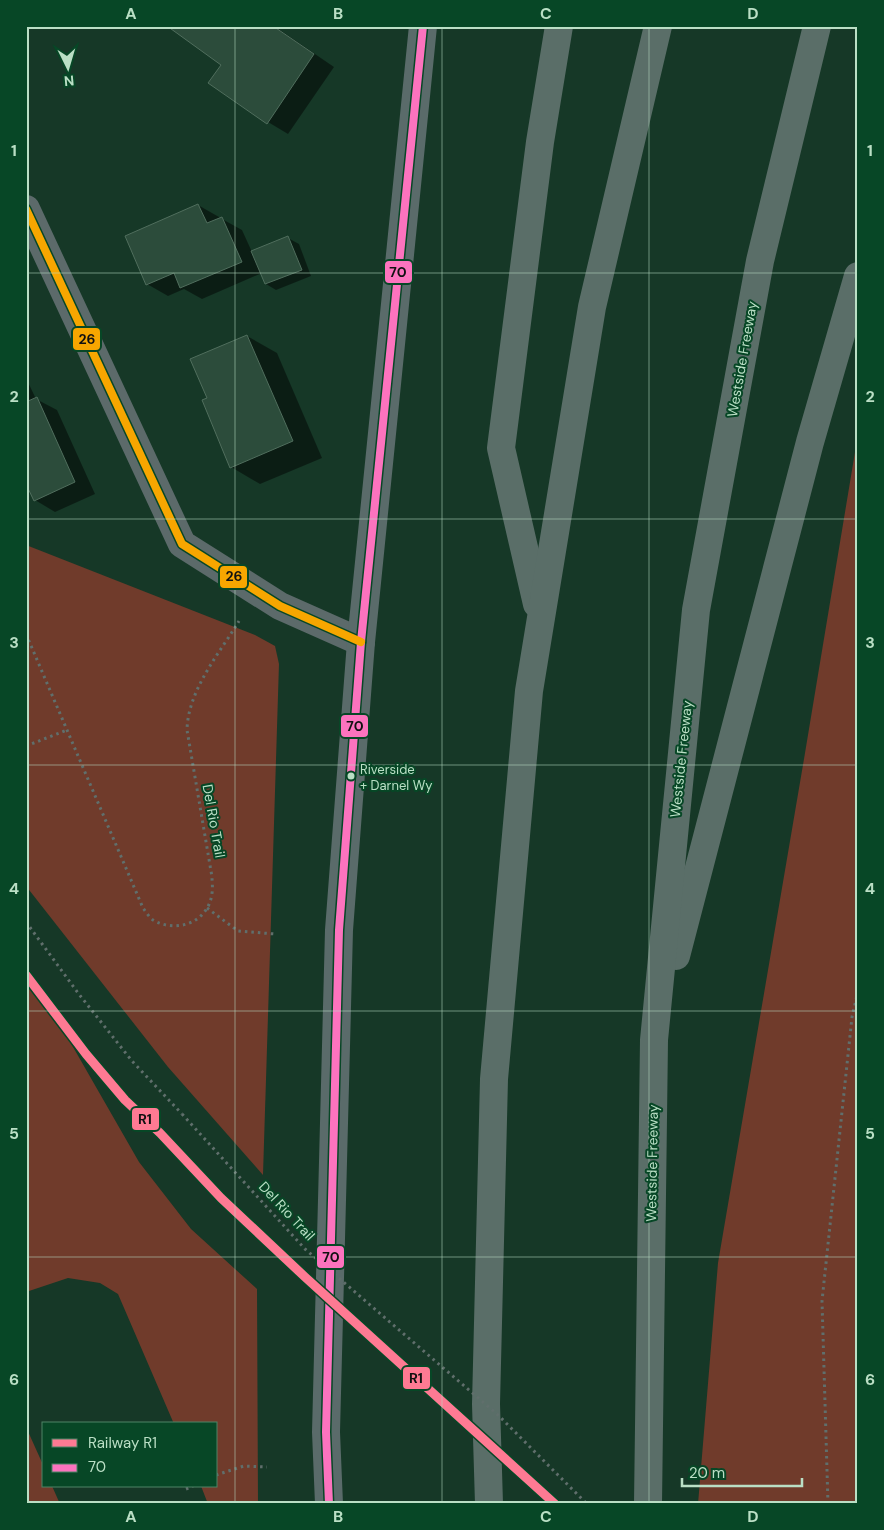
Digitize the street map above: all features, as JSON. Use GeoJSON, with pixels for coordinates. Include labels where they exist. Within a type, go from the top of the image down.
{"type":"FeatureCollection","features":[{"type":"Feature","properties":{"kind":"highway"},"geometry":{"type":"LineString","coordinates":[[541,619],[502,448],[540,142],[559,26]]}},
{"type":"Feature","properties":{"kind":"highway"},"geometry":{"type":"LineString","coordinates":[[489,1504],[486,1404],[494,1079],[528,691],[592,307],[658,26]]}},
{"type":"Feature","properties":{"kind":"highway","name":"Westside Freeway"},"geometry":{"type":"LineString","coordinates":[[648,1504],[654,1040],[696,610],[760,261],[817,26]]}},
{"type":"Feature","properties":{"kind":"highway"},"geometry":{"type":"LineString","coordinates":[[654,1040],[810,442],[858,276]]}},
{"type":"Feature","properties":{"kind":"main road"},"geometry":{"type":"LineString","coordinates":[[330,1504],[326,1432],[340,930],[361,642],[423,26]]}},
{"type":"Feature","properties":{"kind":"street"},"geometry":{"type":"LineString","coordinates":[[26,209],[182,544],[280,606],[361,642]]}},
{"type":"Feature","properties":{"kind":"path","name":"Del Rio Trail"},"geometry":{"type":"LineString","coordinates":[[207,908],[212,894],[212,877],[187,730],[187,716],[196,691],[243,613],[259,592]]}},
{"type":"Feature","properties":{"kind":"path"},"geometry":{"type":"LineString","coordinates":[[26,634],[143,908],[151,919],[169,926],[184,926],[198,920],[207,908],[238,931],[275,934]]}},
{"type":"Feature","properties":{"kind":"path"},"geometry":{"type":"LineString","coordinates":[[26,746],[68,730]]}},
{"type":"Feature","properties":{"kind":"path","name":"Del Rio Trail"},"geometry":{"type":"LineString","coordinates":[[26,922],[78,993],[132,1061],[305,1249],[498,1415],[587,1504]]}},
{"type":"Feature","properties":{"kind":"path"},"geometry":{"type":"LineString","coordinates":[[828,1504],[822,1301],[852,1017],[858,991]]}},
{"type":"Feature","properties":{"kind":"path"},"geometry":{"type":"LineString","coordinates":[[218,1474],[244,1466],[267,1467]]}},
{"type":"Feature","properties":{"kind":"path"},"geometry":{"type":"LineString","coordinates":[[186,1490],[190,1488]]}},
{"type":"Feature","properties":{"kind":"shaded area"},"geometry":{"type":"Polygon","coordinates":[[[858,434],[858,1504],[698,1504],[718,1263],[858,434]]]}},
{"type":"Feature","properties":{"kind":"shaded area"},"geometry":{"type":"Polygon","coordinates":[[[26,545],[255,635],[275,646],[279,664],[263,1175],[168,1067],[26,886],[26,545]]]}},
{"type":"Feature","properties":{"kind":"shaded area"},"geometry":{"type":"Polygon","coordinates":[[[26,965],[139,1162],[191,1229],[257,1289],[258,1504],[208,1504],[202,1488],[218,1488],[218,1422],[173,1422],[118,1294],[100,1283],[68,1278],[26,1292],[26,965]]]}},
{"type":"Feature","properties":{"kind":"shaded area"},"geometry":{"type":"Polygon","coordinates":[[[26,1427],[42,1463],[42,1488],[53,1488],[60,1504],[26,1504],[26,1427]]]}},
{"type":"Feature","properties":{"kind":"building"},"geometry":{"type":"Polygon","coordinates":[[[167,26],[273,26],[314,54],[267,124],[208,83],[221,65],[167,26]]]}},
{"type":"Feature","properties":{"kind":"building"},"geometry":{"type":"Polygon","coordinates":[[[198,204],[207,223],[222,217],[242,262],[180,288],[174,273],[146,285],[125,236],[198,204]]]}},
{"type":"Feature","properties":{"kind":"building"},"geometry":{"type":"Polygon","coordinates":[[[288,236],[302,270],[265,284],[251,251],[288,236]]]}},
{"type":"Feature","properties":{"kind":"building"},"geometry":{"type":"Polygon","coordinates":[[[247,335],[293,441],[230,468],[202,400],[207,398],[190,359],[247,335]]]}},
{"type":"Feature","properties":{"kind":"building"},"geometry":{"type":"Polygon","coordinates":[[[37,397],[75,482],[34,501],[26,484],[26,402],[37,397]]]}},
{"type":"Feature","properties":{"kind":"rail line","name":"R1"},"geometry":{"type":"LineString","coordinates":[[26,975],[86,1054],[125,1100],[160,1133],[221,1198],[305,1277],[555,1504]]}},
{"type":"Feature","properties":{"kind":"transit line","name":"70"},"geometry":{"type":"LineString","coordinates":[[329,1504],[326,1432],[339,930],[361,642],[423,26]]}},
{"type":"Feature","properties":{"kind":"transit line","name":"26"},"geometry":{"type":"LineString","coordinates":[[26,209],[182,544],[280,606],[361,642]]}},
{"type":"Feature","properties":{"kind":"place","name":"Riverside + Darnel Wy"},"geometry":{"type":"Point","coordinates":[351,776]}}]}
